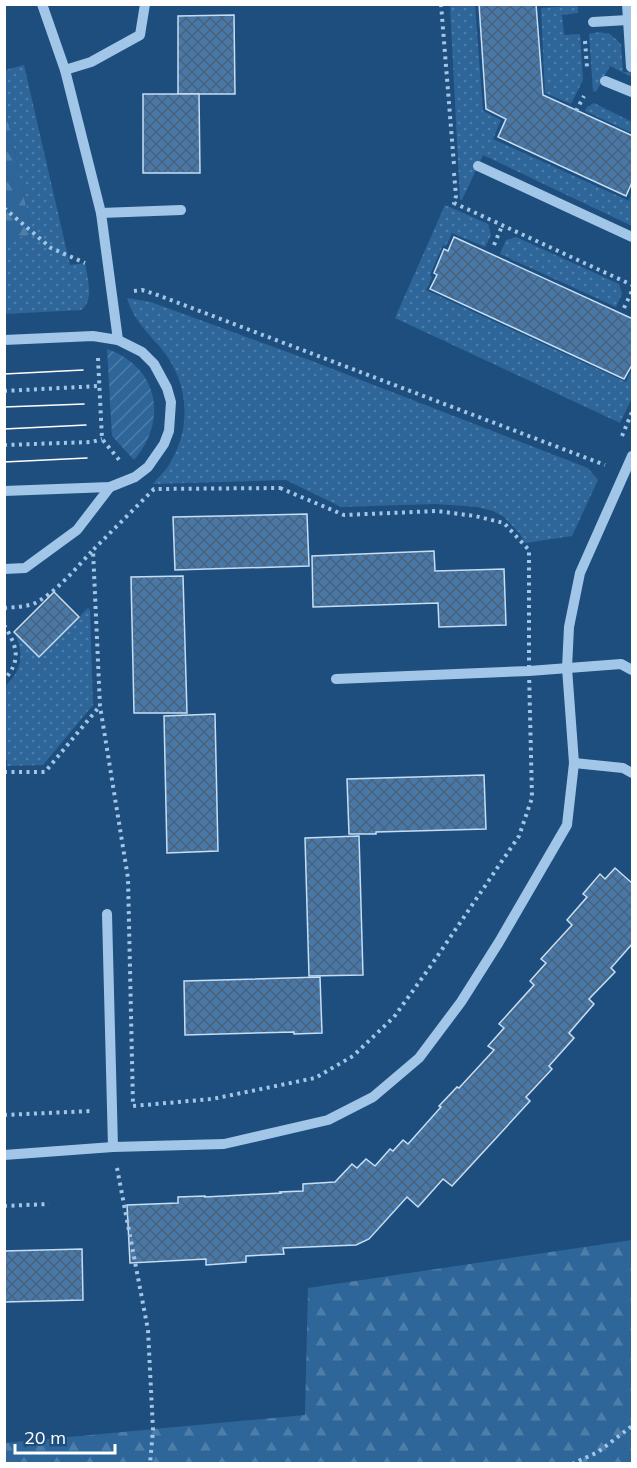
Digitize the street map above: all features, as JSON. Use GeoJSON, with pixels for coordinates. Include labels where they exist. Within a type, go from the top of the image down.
{"type":"FeatureCollection","features":[{"type":"Feature","properties":{"kind":"street"},"geometry":{"type":"LineString","coordinates":[[42,4],[65,70],[100,213],[118,340]]}},
{"type":"Feature","properties":{"kind":"street"},"geometry":{"type":"LineString","coordinates":[[65,70],[92,62],[140,35],[146,4]]}},
{"type":"Feature","properties":{"kind":"street"},"geometry":{"type":"LineString","coordinates":[[627,4],[631,67]]}},
{"type":"Feature","properties":{"kind":"street"},"geometry":{"type":"LineString","coordinates":[[593,22],[628,20]]}},
{"type":"Feature","properties":{"kind":"street"},"geometry":{"type":"LineString","coordinates":[[605,81],[633,93]]}},
{"type":"Feature","properties":{"kind":"street"},"geometry":{"type":"LineString","coordinates":[[478,166],[633,237]]}},
{"type":"Feature","properties":{"kind":"street"},"geometry":{"type":"LineString","coordinates":[[100,213],[181,210]]}},
{"type":"Feature","properties":{"kind":"street"},"geometry":{"type":"LineString","coordinates":[[4,340],[93,336],[118,340],[142,352],[154,364],[167,388],[171,402],[169,430],[164,444],[148,467],[135,477],[110,487],[4,491]]}},
{"type":"Feature","properties":{"kind":"street"},"geometry":{"type":"LineString","coordinates":[[4,1155],[112,1147],[224,1143],[328,1120],[373,1097],[419,1059],[461,1002],[499,942],[567,825],[574,763],[567,668],[569,627],[580,573],[633,456]]}},
{"type":"Feature","properties":{"kind":"street"},"geometry":{"type":"LineString","coordinates":[[4,569],[25,568],[77,530],[110,487]]}},
{"type":"Feature","properties":{"kind":"street"},"geometry":{"type":"LineString","coordinates":[[336,679],[529,671],[621,664],[633,670]]}},
{"type":"Feature","properties":{"kind":"street"},"geometry":{"type":"LineString","coordinates":[[574,763],[623,768],[633,773]]}},
{"type":"Feature","properties":{"kind":"street"},"geometry":{"type":"LineString","coordinates":[[107,914],[112,1147]]}},
{"type":"Feature","properties":{"kind":"path"},"geometry":{"type":"LineString","coordinates":[[576,111],[584,96]]}},
{"type":"Feature","properties":{"kind":"path"},"geometry":{"type":"LineString","coordinates":[[4,208],[51,248],[91,264]]}},
{"type":"Feature","properties":{"kind":"path"},"geometry":{"type":"LineString","coordinates":[[494,245],[502,226]]}},
{"type":"Feature","properties":{"kind":"path"},"geometry":{"type":"LineString","coordinates":[[112,291],[142,290],[155,294],[625,473]]}},
{"type":"Feature","properties":{"kind":"path"},"geometry":{"type":"LineString","coordinates":[[624,308],[633,291]]}},
{"type":"Feature","properties":{"kind":"path"},"geometry":{"type":"LineString","coordinates":[[97,348],[102,439],[125,467]]}},
{"type":"Feature","properties":{"kind":"path"},"geometry":{"type":"LineString","coordinates":[[4,391],[99,386]]}},
{"type":"Feature","properties":{"kind":"path"},"geometry":{"type":"LineString","coordinates":[[4,446],[92,442],[102,439]]}},
{"type":"Feature","properties":{"kind":"path"},"geometry":{"type":"LineString","coordinates":[[4,608],[33,603],[53,591],[154,489],[280,488],[344,515],[437,510],[475,516],[504,523],[529,550],[532,798],[519,836],[394,1017],[353,1056],[315,1078],[212,1099],[111,1110],[4,1115]]}},
{"type":"Feature","properties":{"kind":"path"},"geometry":{"type":"LineString","coordinates":[[93,550],[99,706],[128,878],[133,1106]]}},
{"type":"Feature","properties":{"kind":"path"},"geometry":{"type":"LineString","coordinates":[[4,625],[13,640],[16,653],[13,668],[4,680]]}},
{"type":"Feature","properties":{"kind":"path"},"geometry":{"type":"LineString","coordinates":[[4,772],[45,772],[99,706]]}},
{"type":"Feature","properties":{"kind":"path"},"geometry":{"type":"LineString","coordinates":[[112,1147],[148,1330],[153,1430],[150,1464]]}},
{"type":"Feature","properties":{"kind":"path"},"geometry":{"type":"LineString","coordinates":[[4,1206],[49,1204]]}},
{"type":"Feature","properties":{"kind":"path"},"geometry":{"type":"LineString","coordinates":[[572,1464],[598,1452],[633,1426]]}},
{"type":"Feature","properties":{"kind":"green space"},"geometry":{"type":"Polygon","coordinates":[[[450,5],[475,5],[483,111],[501,120],[493,139],[629,201],[632,189],[632,226],[483,155],[460,200],[450,5]]]}},
{"type":"Feature","properties":{"kind":"green space"},"geometry":{"type":"Polygon","coordinates":[[[578,5],[578,13],[562,15],[564,35],[580,34],[583,80],[571,104],[545,93],[541,8],[578,5]]]}},
{"type":"Feature","properties":{"kind":"green space"},"geometry":{"type":"Polygon","coordinates":[[[599,32],[610,34],[621,44],[623,72],[632,72],[632,77],[610,66],[596,92],[593,91],[589,34],[599,32]]]}},
{"type":"Feature","properties":{"kind":"green space"},"geometry":{"type":"Polygon","coordinates":[[[24,65],[70,265],[85,263],[89,295],[88,301],[81,310],[5,314],[4,239],[32,235],[4,102],[5,70],[24,65]]]}},
{"type":"Feature","properties":{"kind":"green space"},"geometry":{"type":"Polygon","coordinates":[[[4,102],[32,235],[5,239],[4,239],[4,102]]]}},
{"type":"Feature","properties":{"kind":"green space"},"geometry":{"type":"Polygon","coordinates":[[[594,103],[632,122],[632,133],[585,111],[594,103]]]}},
{"type":"Feature","properties":{"kind":"green space"},"geometry":{"type":"Polygon","coordinates":[[[445,205],[488,224],[491,235],[485,247],[452,233],[446,246],[443,245],[426,290],[626,382],[632,369],[632,398],[620,423],[395,318],[445,205]]]}},
{"type":"Feature","properties":{"kind":"green space"},"geometry":{"type":"Polygon","coordinates":[[[516,237],[619,284],[622,294],[616,307],[500,254],[506,240],[516,237]]]}},
{"type":"Feature","properties":{"kind":"green space"},"geometry":{"type":"Polygon","coordinates":[[[127,298],[151,302],[312,361],[588,468],[598,480],[572,536],[525,543],[504,517],[493,511],[477,507],[436,504],[341,507],[286,480],[153,484],[168,466],[182,433],[184,403],[182,388],[169,360],[136,319],[127,298]]]}},
{"type":"Feature","properties":{"kind":"green space"},"geometry":{"type":"Polygon","coordinates":[[[107,349],[124,357],[138,368],[153,397],[154,412],[151,429],[145,445],[134,460],[112,436],[107,349]]]}},
{"type":"Feature","properties":{"kind":"green space"},"geometry":{"type":"Polygon","coordinates":[[[88,608],[90,610],[93,705],[43,765],[7,766],[7,760],[4,760],[4,687],[15,675],[20,661],[20,647],[14,632],[40,657],[88,608]]]}},
{"type":"Feature","properties":{"kind":"green space"},"geometry":{"type":"Polygon","coordinates":[[[632,1240],[632,1463],[5,1463],[5,1443],[305,1415],[308,1288],[632,1240]]]}},
{"type":"Feature","properties":{"kind":"building"},"geometry":{"type":"Polygon","coordinates":[[[479,4],[536,4],[543,95],[633,136],[633,180],[626,196],[498,137],[506,119],[486,109],[479,4]]]}},
{"type":"Feature","properties":{"kind":"building"},"geometry":{"type":"Polygon","coordinates":[[[234,15],[235,94],[178,94],[178,16],[234,15]]]}},
{"type":"Feature","properties":{"kind":"building"},"geometry":{"type":"Polygon","coordinates":[[[143,94],[199,94],[200,173],[143,173],[143,94]]]}},
{"type":"Feature","properties":{"kind":"building"},"geometry":{"type":"Polygon","coordinates":[[[454,237],[633,319],[633,363],[624,379],[430,289],[437,275],[434,273],[444,249],[448,251],[454,237]]]}},
{"type":"Feature","properties":{"kind":"building"},"geometry":{"type":"Polygon","coordinates":[[[307,514],[309,566],[175,570],[173,517],[307,514]]]}},
{"type":"Feature","properties":{"kind":"building"},"geometry":{"type":"Polygon","coordinates":[[[434,551],[435,571],[504,569],[506,625],[439,627],[438,603],[313,607],[312,556],[434,551]]]}},
{"type":"Feature","properties":{"kind":"building"},"geometry":{"type":"Polygon","coordinates":[[[183,576],[187,713],[134,713],[131,577],[183,576]]]}},
{"type":"Feature","properties":{"kind":"building"},"geometry":{"type":"Polygon","coordinates":[[[54,592],[79,617],[39,657],[14,632],[54,592]]]}},
{"type":"Feature","properties":{"kind":"building"},"geometry":{"type":"Polygon","coordinates":[[[215,714],[218,851],[167,853],[164,716],[215,714]]]}},
{"type":"Feature","properties":{"kind":"building"},"geometry":{"type":"Polygon","coordinates":[[[484,775],[486,829],[349,834],[347,779],[484,775]]]}},
{"type":"Feature","properties":{"kind":"building"},"geometry":{"type":"Polygon","coordinates":[[[359,836],[363,975],[309,976],[305,838],[359,836]]]}},
{"type":"Feature","properties":{"kind":"building"},"geometry":{"type":"Polygon","coordinates":[[[615,868],[633,884],[633,943],[611,968],[615,972],[589,999],[594,1004],[569,1033],[574,1038],[549,1066],[552,1069],[526,1097],[530,1101],[452,1186],[443,1179],[418,1207],[407,1197],[369,1239],[356,1245],[283,1248],[284,1254],[246,1256],[246,1262],[206,1265],[206,1259],[130,1263],[127,1205],[178,1203],[178,1197],[303,1191],[303,1184],[335,1182],[352,1164],[357,1168],[366,1159],[375,1166],[390,1149],[393,1151],[403,1140],[408,1144],[441,1107],[439,1106],[494,1050],[488,1046],[504,1028],[499,1024],[534,985],[530,981],[546,963],[541,959],[572,925],[567,920],[587,897],[583,894],[600,874],[605,879],[615,868]]]}},
{"type":"Feature","properties":{"kind":"building"},"geometry":{"type":"Polygon","coordinates":[[[320,977],[322,1033],[185,1035],[184,981],[320,977]]]}},
{"type":"Feature","properties":{"kind":"building"},"geometry":{"type":"Polygon","coordinates":[[[82,1249],[83,1300],[4,1302],[4,1251],[82,1249]]]}},
{"type":"Feature","properties":{"kind":"tram line"},"geometry":{"type":"LineString","coordinates":[[4,374],[83,370]]}},
{"type":"Feature","properties":{"kind":"tram line"},"geometry":{"type":"LineString","coordinates":[[4,407],[84,404]]}},
{"type":"Feature","properties":{"kind":"tram line"},"geometry":{"type":"LineString","coordinates":[[4,429],[86,425]]}},
{"type":"Feature","properties":{"kind":"tram line"},"geometry":{"type":"LineString","coordinates":[[4,462],[87,458]]}}]}
